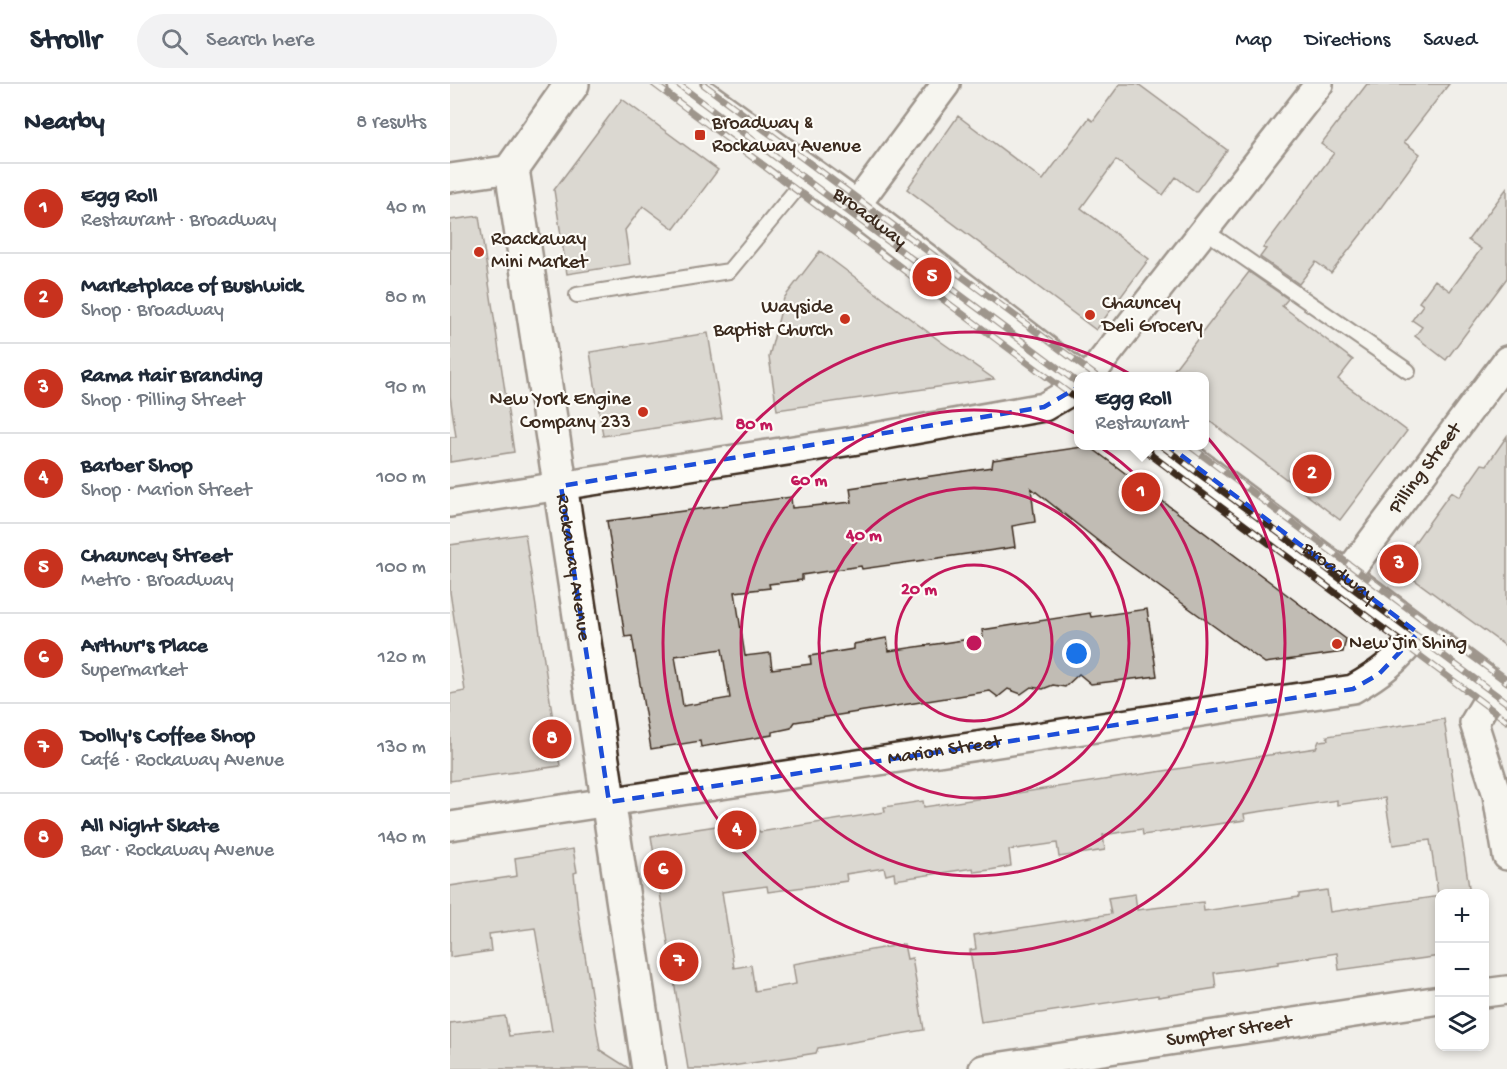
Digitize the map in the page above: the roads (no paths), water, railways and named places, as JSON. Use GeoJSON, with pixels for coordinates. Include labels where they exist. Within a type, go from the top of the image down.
{"type":"FeatureCollection","features":[{"type":"Feature","properties":{"kind":"main road"},"geometry":{"type":"LineString","coordinates":[[512,169],[572,84]]}},
{"type":"Feature","properties":{"kind":"main road","name":"Broadway"},"geometry":{"type":"LineString","coordinates":[[685,84],[855,207],[1074,375]]}},
{"type":"Feature","properties":{"kind":"main road","name":"Rockaway Avenue"},"geometry":{"type":"LineString","coordinates":[[512,169],[649,1069]]}},
{"type":"Feature","properties":{"kind":"main road","name":"Broadway"},"geometry":{"type":"LineString","coordinates":[[1174,450],[1501,694]]}},
{"type":"Feature","properties":{"kind":"street"},"geometry":{"type":"LineString","coordinates":[[855,207],[946,84]]}},
{"type":"Feature","properties":{"kind":"street"},"geometry":{"type":"LineString","coordinates":[[1093,372],[1319,84]]}},
{"type":"Feature","properties":{"kind":"street"},"geometry":{"type":"LineString","coordinates":[[450,178],[512,169]]}},
{"type":"Feature","properties":{"kind":"street","name":"Pilling Street"},"geometry":{"type":"LineString","coordinates":[[1345,577],[1507,360]]}},
{"type":"Feature","properties":{"kind":"street"},"geometry":{"type":"LineString","coordinates":[[450,502],[852,441],[1044,407],[1074,389]]}},
{"type":"Feature","properties":{"kind":"street","name":"Marion Street"},"geometry":{"type":"LineString","coordinates":[[450,826],[1353,689],[1379,674],[1404,651],[1418,633]]}},
{"type":"Feature","properties":{"kind":"street"},"geometry":{"type":"LineString","coordinates":[[1501,694],[1474,723],[1502,784],[1507,856]]}},
{"type":"Feature","properties":{"kind":"street"},"geometry":{"type":"LineString","coordinates":[[1489,992],[1507,990]]}},
{"type":"Feature","properties":{"kind":"street","name":"Sumpter Street"},"geometry":{"type":"LineString","coordinates":[[982,1069],[1435,1001]]}},
{"type":"Feature","properties":{"kind":"lane"},"geometry":{"type":"LineString","coordinates":[[577,295],[729,271],[809,174]]}},
{"type":"Feature","properties":{"kind":"lane"},"geometry":{"type":"LineString","coordinates":[[1204,230],[1408,370]]}},
{"type":"Feature","properties":{"kind":"railway"},"geometry":{"type":"LineString","coordinates":[[654,84],[1074,397]]}},
{"type":"Feature","properties":{"kind":"railway"},"geometry":{"type":"LineString","coordinates":[[678,84],[1074,380]]}},
{"type":"Feature","properties":{"kind":"railway"},"geometry":{"type":"LineString","coordinates":[[703,84],[1091,372]]}},
{"type":"Feature","properties":{"kind":"railway"},"geometry":{"type":"LineString","coordinates":[[1144,450],[1507,721]]}},
{"type":"Feature","properties":{"kind":"railway"},"geometry":{"type":"LineString","coordinates":[[1167,450],[1507,703]]}},
{"type":"Feature","properties":{"kind":"railway"},"geometry":{"type":"LineString","coordinates":[[1195,450],[1507,682]]}},
{"type":"Feature","properties":{"kind":"place","name":"Broadway & Rockaway Avenue"},"geometry":{"type":"Point","coordinates":[700,135]}},
{"type":"Feature","properties":{"kind":"place","name":"Roackaway Mini Market"},"geometry":{"type":"Point","coordinates":[479,252]}},
{"type":"Feature","properties":{"kind":"place","name":"Chauncey Street"},"geometry":{"type":"Point","coordinates":[932,277]}},
{"type":"Feature","properties":{"kind":"place","name":"Chauncey Deli Grocery"},"geometry":{"type":"Point","coordinates":[1090,315]}},
{"type":"Feature","properties":{"kind":"place","name":"Wayside Baptist Church"},"geometry":{"type":"Point","coordinates":[845,319]}},
{"type":"Feature","properties":{"kind":"place","name":"New York Engine Company 233"},"geometry":{"type":"Point","coordinates":[643,412]}},
{"type":"Feature","properties":{"kind":"place","name":"Marketplace of Bushwick"},"geometry":{"type":"Point","coordinates":[1312,474]}},
{"type":"Feature","properties":{"kind":"place","name":"Egg Roll"},"geometry":{"type":"Point","coordinates":[1141,492]}},
{"type":"Feature","properties":{"kind":"place","name":"Rama Hair Branding"},"geometry":{"type":"Point","coordinates":[1399,564]}},
{"type":"Feature","properties":{"kind":"place","name":"New Jin Shing"},"geometry":{"type":"Point","coordinates":[1337,644]}},
{"type":"Feature","properties":{"kind":"place","name":"All Night Skate"},"geometry":{"type":"Point","coordinates":[552,739]}},
{"type":"Feature","properties":{"kind":"place","name":"Barber Shop"},"geometry":{"type":"Point","coordinates":[737,830]}},
{"type":"Feature","properties":{"kind":"place","name":"Arthur's Place"},"geometry":{"type":"Point","coordinates":[663,870]}},
{"type":"Feature","properties":{"kind":"place","name":"Dolly's Coffee Shop"},"geometry":{"type":"Point","coordinates":[679,962]}}]}
